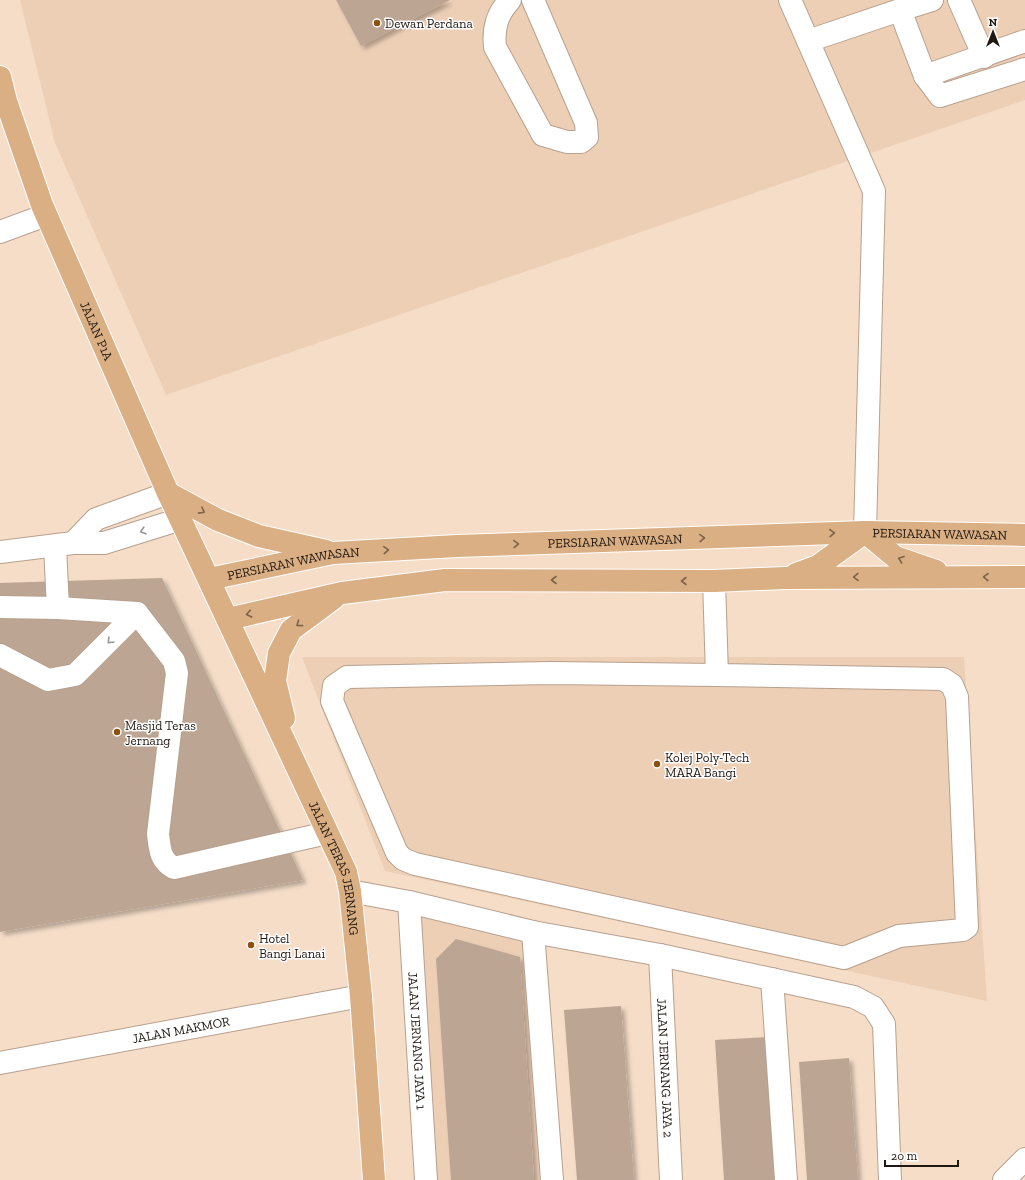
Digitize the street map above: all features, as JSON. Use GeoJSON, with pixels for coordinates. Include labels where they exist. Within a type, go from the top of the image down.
{"type":"FeatureCollection","features":[{"type":"Feature","properties":{"kind":"main road","name":"JALAN P1A"},"geometry":{"type":"LineString","coordinates":[[0,77],[6,101],[46,215],[168,493],[209,579]]}},
{"type":"Feature","properties":{"kind":"main road"},"geometry":{"type":"LineString","coordinates":[[168,493],[218,520],[260,536],[333,553]]}},
{"type":"Feature","properties":{"kind":"main road","name":"PERSIARAN WAWASAN"},"geometry":{"type":"LineString","coordinates":[[209,579],[333,553],[457,546],[865,532],[1025,535]]}},
{"type":"Feature","properties":{"kind":"main road"},"geometry":{"type":"LineString","coordinates":[[784,578],[818,566],[865,532],[895,557],[951,576]]}},
{"type":"Feature","properties":{"kind":"main road"},"geometry":{"type":"LineString","coordinates":[[228,619],[342,593],[446,580],[714,581],[784,578],[951,576],[1025,577]]}},
{"type":"Feature","properties":{"kind":"main road","name":"JALAN TERAS JERNANG"},"geometry":{"type":"LineString","coordinates":[[209,579],[346,872],[350,891],[361,996],[374,1180]]}},
{"type":"Feature","properties":{"kind":"main road"},"geometry":{"type":"LineString","coordinates":[[294,760],[275,681],[279,653],[291,630],[342,593]]}},
{"type":"Feature","properties":{"kind":"street"},"geometry":{"type":"LineString","coordinates":[[510,0],[501,10],[496,22],[494,37],[495,47],[543,135],[567,142],[581,142],[587,137],[586,123],[533,0]]}},
{"type":"Feature","properties":{"kind":"street"},"geometry":{"type":"LineString","coordinates":[[790,0],[874,191],[865,532]]}},
{"type":"Feature","properties":{"kind":"street"},"geometry":{"type":"LineString","coordinates":[[808,41],[932,0]]}},
{"type":"Feature","properties":{"kind":"street"},"geometry":{"type":"LineString","coordinates":[[960,0],[984,56]]}},
{"type":"Feature","properties":{"kind":"street"},"geometry":{"type":"LineString","coordinates":[[900,10],[925,76],[938,94],[942,96],[1025,69]]}},
{"type":"Feature","properties":{"kind":"street"},"geometry":{"type":"LineString","coordinates":[[925,76],[1025,42]]}},
{"type":"Feature","properties":{"kind":"street"},"geometry":{"type":"LineString","coordinates":[[0,232],[46,215]]}},
{"type":"Feature","properties":{"kind":"street"},"geometry":{"type":"LineString","coordinates":[[58,608],[64,544],[96,519],[168,493]]}},
{"type":"Feature","properties":{"kind":"street"},"geometry":{"type":"LineString","coordinates":[[0,552],[64,544],[104,543],[181,519]]}},
{"type":"Feature","properties":{"kind":"street"},"geometry":{"type":"LineString","coordinates":[[714,581],[717,675]]}},
{"type":"Feature","properties":{"kind":"street"},"geometry":{"type":"LineString","coordinates":[[0,607],[58,608],[137,614],[177,666],[158,834],[161,854],[165,863],[174,868],[327,833]]}},
{"type":"Feature","properties":{"kind":"street"},"geometry":{"type":"LineString","coordinates":[[0,655],[48,680],[75,675],[137,614]]}},
{"type":"Feature","properties":{"kind":"street"},"geometry":{"type":"LineString","coordinates":[[552,673],[717,675],[943,679],[952,685],[956,697],[967,927],[963,930],[899,936],[844,958],[415,864],[403,859],[397,853],[332,701],[334,686],[347,677],[552,673]]}},
{"type":"Feature","properties":{"kind":"street"},"geometry":{"type":"LineString","coordinates":[[350,891],[410,902],[533,932],[660,955],[854,997],[873,1007],[884,1024],[890,1180]]}},
{"type":"Feature","properties":{"kind":"street","name":"JALAN JERNANG JAYA 1"},"geometry":{"type":"LineString","coordinates":[[410,902],[426,1180]]}},
{"type":"Feature","properties":{"kind":"street"},"geometry":{"type":"LineString","coordinates":[[533,932],[552,1180]]}},
{"type":"Feature","properties":{"kind":"street","name":"JALAN JERNANG JAYA 2"},"geometry":{"type":"LineString","coordinates":[[660,955],[671,1180]]}},
{"type":"Feature","properties":{"kind":"street"},"geometry":{"type":"LineString","coordinates":[[772,979],[786,1180]]}},
{"type":"Feature","properties":{"kind":"street","name":"JALAN MAKMOR"},"geometry":{"type":"LineString","coordinates":[[0,1063],[361,996]]}},
{"type":"Feature","properties":{"kind":"street"},"geometry":{"type":"LineString","coordinates":[[1004,1180],[1025,1159]]}},
{"type":"Feature","properties":{"kind":"shaded area"},"geometry":{"type":"Polygon","coordinates":[[[20,0],[1025,0],[1025,100],[166,395],[55,143],[20,0]]]}},
{"type":"Feature","properties":{"kind":"shaded area","name":"Kolej Poly-Tech MARA Bangi"},"geometry":{"type":"Polygon","coordinates":[[[302,657],[964,657],[987,1001],[385,871],[302,657]]]}},
{"type":"Feature","properties":{"kind":"shaded area"},"geometry":{"type":"Polygon","coordinates":[[[420,915],[525,940],[544,1180],[437,1180],[420,915]]]}},
{"type":"Feature","properties":{"kind":"building","name":"Dewan Perdana"},"geometry":{"type":"Polygon","coordinates":[[[336,0],[450,0],[361,46],[336,0]]]}},
{"type":"Feature","properties":{"kind":"building","name":"Masjid Teras Jernang"},"geometry":{"type":"Polygon","coordinates":[[[162,578],[303,880],[0,932],[0,583],[162,578]]]}},
{"type":"Feature","properties":{"kind":"building"},"geometry":{"type":"Polygon","coordinates":[[[456,939],[520,957],[534,1180],[451,1180],[436,959],[456,939]]]}},
{"type":"Feature","properties":{"kind":"building"},"geometry":{"type":"Polygon","coordinates":[[[621,1006],[634,1180],[577,1180],[564,1010],[621,1006]]]}},
{"type":"Feature","properties":{"kind":"building"},"geometry":{"type":"Polygon","coordinates":[[[769,1037],[778,1180],[724,1180],[715,1040],[769,1037]]]}},
{"type":"Feature","properties":{"kind":"building"},"geometry":{"type":"Polygon","coordinates":[[[849,1058],[858,1180],[807,1180],[799,1062],[849,1058]]]}},
{"type":"Feature","properties":{"kind":"place","name":"Dewan Perdana"},"geometry":{"type":"Point","coordinates":[377,23]}},
{"type":"Feature","properties":{"kind":"place","name":"Masjid Teras Jernang"},"geometry":{"type":"Point","coordinates":[117,732]}},
{"type":"Feature","properties":{"kind":"place","name":"Kolej Poly-Tech MARA Bangi"},"geometry":{"type":"Point","coordinates":[657,764]}},
{"type":"Feature","properties":{"kind":"place","name":"Hotel Bangi Lanai"},"geometry":{"type":"Point","coordinates":[251,945]}}]}
